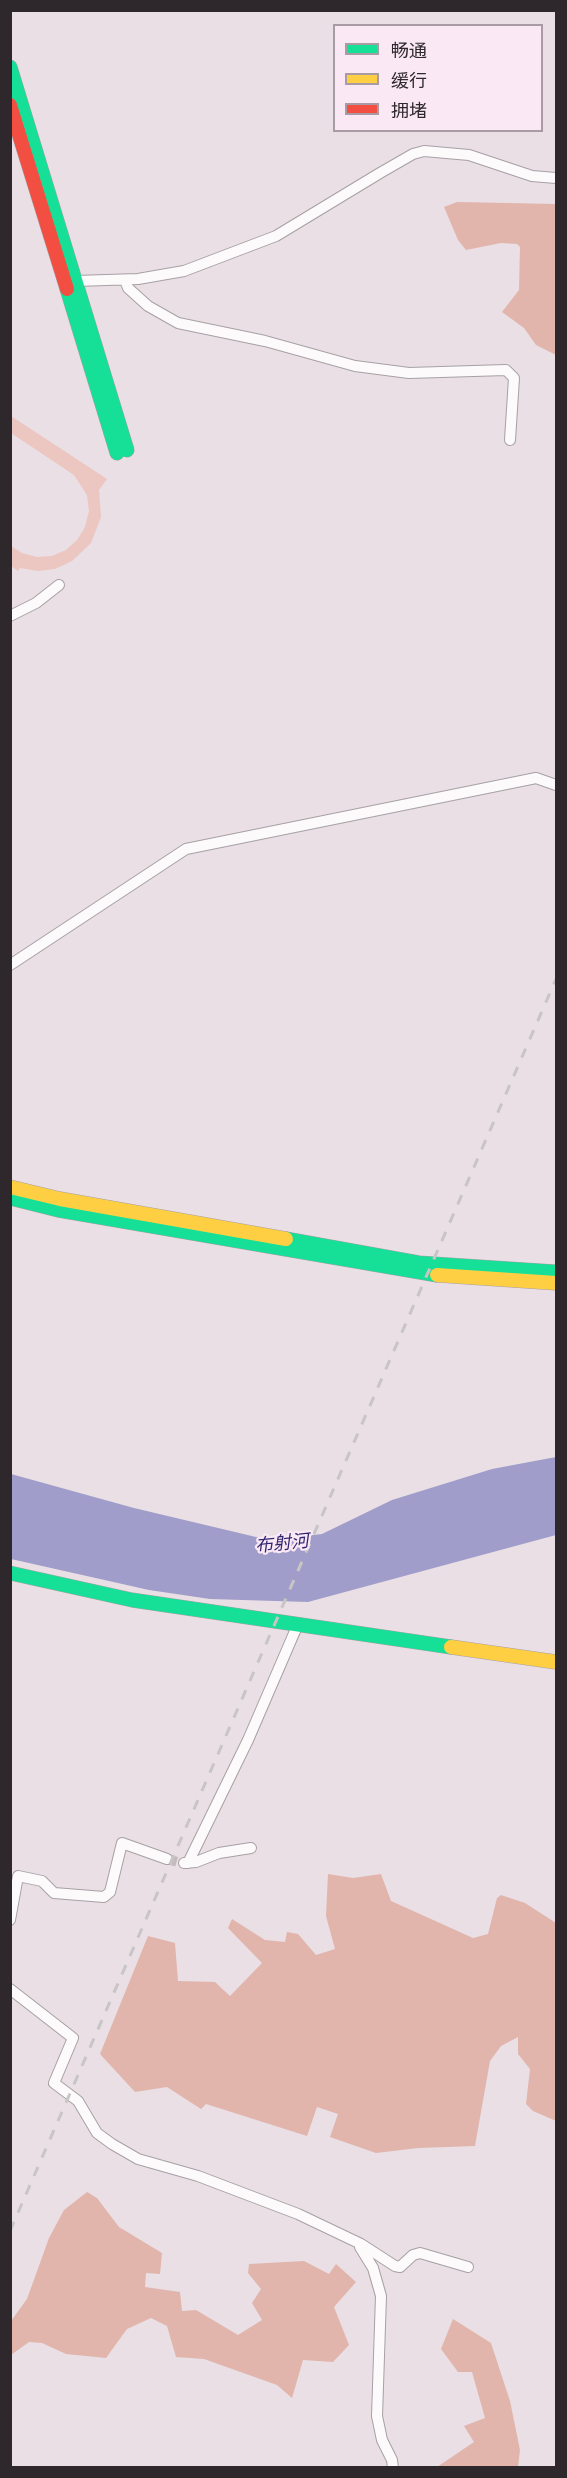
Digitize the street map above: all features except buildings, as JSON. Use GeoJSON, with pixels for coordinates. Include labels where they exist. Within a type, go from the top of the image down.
{"type":"FeatureCollection","features":[{"type":"Feature","properties":{"kind":"street"},"geometry":{"type":"LineString","coordinates":[[10,67],[75,280],[122,452],[10,105]]}},
{"type":"Feature","properties":{"kind":"street"},"geometry":{"type":"LineString","coordinates":[[75,280],[125,280],[184,271],[268,240],[404,159],[424,151],[469,155],[532,176],[556,178]]}},
{"type":"Feature","properties":{"kind":"street"},"geometry":{"type":"LineString","coordinates":[[125,280],[128,288],[148,306],[178,323],[265,341],[355,366],[409,373],[507,370],[514,378],[510,440]]}},
{"type":"Feature","properties":{"kind":"street"},"geometry":{"type":"LineString","coordinates":[[10,616],[36,603],[59,585]]}},
{"type":"Feature","properties":{"kind":"street"},"geometry":{"type":"LineString","coordinates":[[10,964],[186,849],[536,778],[556,785]]}},
{"type":"Feature","properties":{"kind":"street"},"geometry":{"type":"LineString","coordinates":[[10,1187],[60,1199],[419,1263],[556,1272]]}},
{"type":"Feature","properties":{"kind":"street"},"geometry":{"type":"LineString","coordinates":[[10,1198],[58,1210],[418,1274],[556,1283]]}},
{"type":"Feature","properties":{"kind":"street"},"geometry":{"type":"LineString","coordinates":[[10,1573],[132,1600],[556,1662]]}},
{"type":"Feature","properties":{"kind":"street"},"geometry":{"type":"LineString","coordinates":[[252,1848],[219,1853],[196,1862],[185,1863],[248,1740],[298,1624]]}},
{"type":"Feature","properties":{"kind":"street"},"geometry":{"type":"LineString","coordinates":[[10,1920],[18,1876],[42,1881],[54,1893],[104,1897],[110,1892],[122,1843],[167,1859]]}},
{"type":"Feature","properties":{"kind":"street"},"geometry":{"type":"LineString","coordinates":[[10,1989],[73,2038],[54,2083],[78,2100],[97,2133],[138,2159],[198,2176],[298,2214],[353,2240],[395,2266],[400,2267],[413,2255],[420,2253],[468,2267]]}},
{"type":"Feature","properties":{"kind":"street"},"geometry":{"type":"LineString","coordinates":[[353,2240],[373,2268],[381,2296],[377,2416],[382,2440],[392,2460],[393,2468]]}},
{"type":"Feature","properties":{"kind":"shaded area"},"geometry":{"type":"Polygon","coordinates":[[[457,202],[556,204],[556,355],[536,345],[524,328],[502,312],[519,290],[520,247],[517,244],[501,243],[466,250],[458,240],[444,207],[457,202]]]}},
{"type":"Feature","properties":{"kind":"shaded area"},"geometry":{"type":"Polygon","coordinates":[[[11,416],[107,479],[99,490],[101,517],[91,543],[72,561],[55,569],[38,571],[20,568],[18,571],[11,566],[11,546],[22,553],[37,557],[52,556],[66,550],[77,540],[85,527],[89,511],[87,495],[74,475],[11,433],[11,416]]]}},
{"type":"Feature","properties":{"kind":"shaded area"},"geometry":{"type":"Polygon","coordinates":[[[328,1874],[353,1878],[381,1874],[391,1901],[473,1938],[488,1934],[497,1898],[501,1895],[525,1903],[556,1923],[556,2121],[533,2111],[526,2104],[530,2069],[518,2054],[518,2037],[501,2046],[490,2061],[475,2146],[418,2148],[376,2153],[330,2137],[338,2114],[317,2107],[307,2136],[206,2104],[201,2109],[167,2087],[135,2092],[100,2054],[148,1936],[175,1943],[178,1981],[215,1982],[230,1996],[262,1963],[228,1928],[232,1919],[265,1940],[285,1942],[287,1932],[298,1934],[316,1955],[335,1949],[326,1916],[328,1874]]]}},
{"type":"Feature","properties":{"kind":"shaded area"},"geometry":{"type":"Polygon","coordinates":[[[87,2192],[97,2198],[119,2227],[162,2253],[160,2274],[146,2273],[145,2287],[180,2292],[182,2311],[196,2310],[238,2335],[262,2320],[252,2303],[261,2289],[248,2273],[249,2264],[304,2261],[329,2274],[336,2264],[356,2282],[334,2307],[349,2345],[333,2362],[303,2360],[292,2398],[277,2385],[204,2359],[176,2357],[167,2326],[151,2318],[127,2329],[106,2358],[66,2354],[42,2343],[29,2342],[11,2355],[11,2321],[27,2299],[49,2238],[64,2210],[87,2192]]]}},
{"type":"Feature","properties":{"kind":"shaded area"},"geometry":{"type":"Polygon","coordinates":[[[453,2319],[491,2343],[510,2401],[520,2450],[518,2467],[437,2467],[474,2442],[464,2426],[485,2418],[472,2372],[458,2372],[441,2349],[453,2319]]]}},
{"type":"Feature","properties":{"kind":"water","name":"布射河"},"geometry":{"type":"Polygon","coordinates":[[[556,1457],[556,1535],[308,1602],[210,1599],[149,1590],[11,1559],[11,1474],[134,1508],[256,1537],[289,1538],[322,1534],[392,1500],[492,1469],[556,1457]]]}},
{"type":"Feature","properties":{"kind":"tunnel"},"geometry":{"type":"LineString","coordinates":[[167,1859],[181,1863]]}},
{"type":"Feature","properties":{"kind":"railway"},"geometry":{"type":"LineString","coordinates":[[10,2231],[556,979]]}},
{"type":"Feature","properties":{"kind":"traffic: fast"},"geometry":{"type":"LineString","coordinates":[[10,67],[127,450]]}},
{"type":"Feature","properties":{"kind":"traffic: fast"},"geometry":{"type":"LineString","coordinates":[[67,289],[117,453]]}},
{"type":"Feature","properties":{"kind":"traffic: fast"},"geometry":{"type":"LineString","coordinates":[[10,1198],[58,1210],[437,1275]]}},
{"type":"Feature","properties":{"kind":"traffic: fast"},"geometry":{"type":"LineString","coordinates":[[286,1239],[419,1263],[556,1272]]}},
{"type":"Feature","properties":{"kind":"traffic: fast"},"geometry":{"type":"LineString","coordinates":[[10,1573],[132,1600],[451,1647]]}},
{"type":"Feature","properties":{"kind":"traffic: slow"},"geometry":{"type":"LineString","coordinates":[[10,1187],[60,1199],[286,1239]]}},
{"type":"Feature","properties":{"kind":"traffic: slow"},"geometry":{"type":"LineString","coordinates":[[437,1275],[556,1283]]}},
{"type":"Feature","properties":{"kind":"traffic: slow"},"geometry":{"type":"LineString","coordinates":[[451,1647],[556,1662]]}},
{"type":"Feature","properties":{"kind":"traffic: jam"},"geometry":{"type":"LineString","coordinates":[[10,105],[67,289]]}}]}
